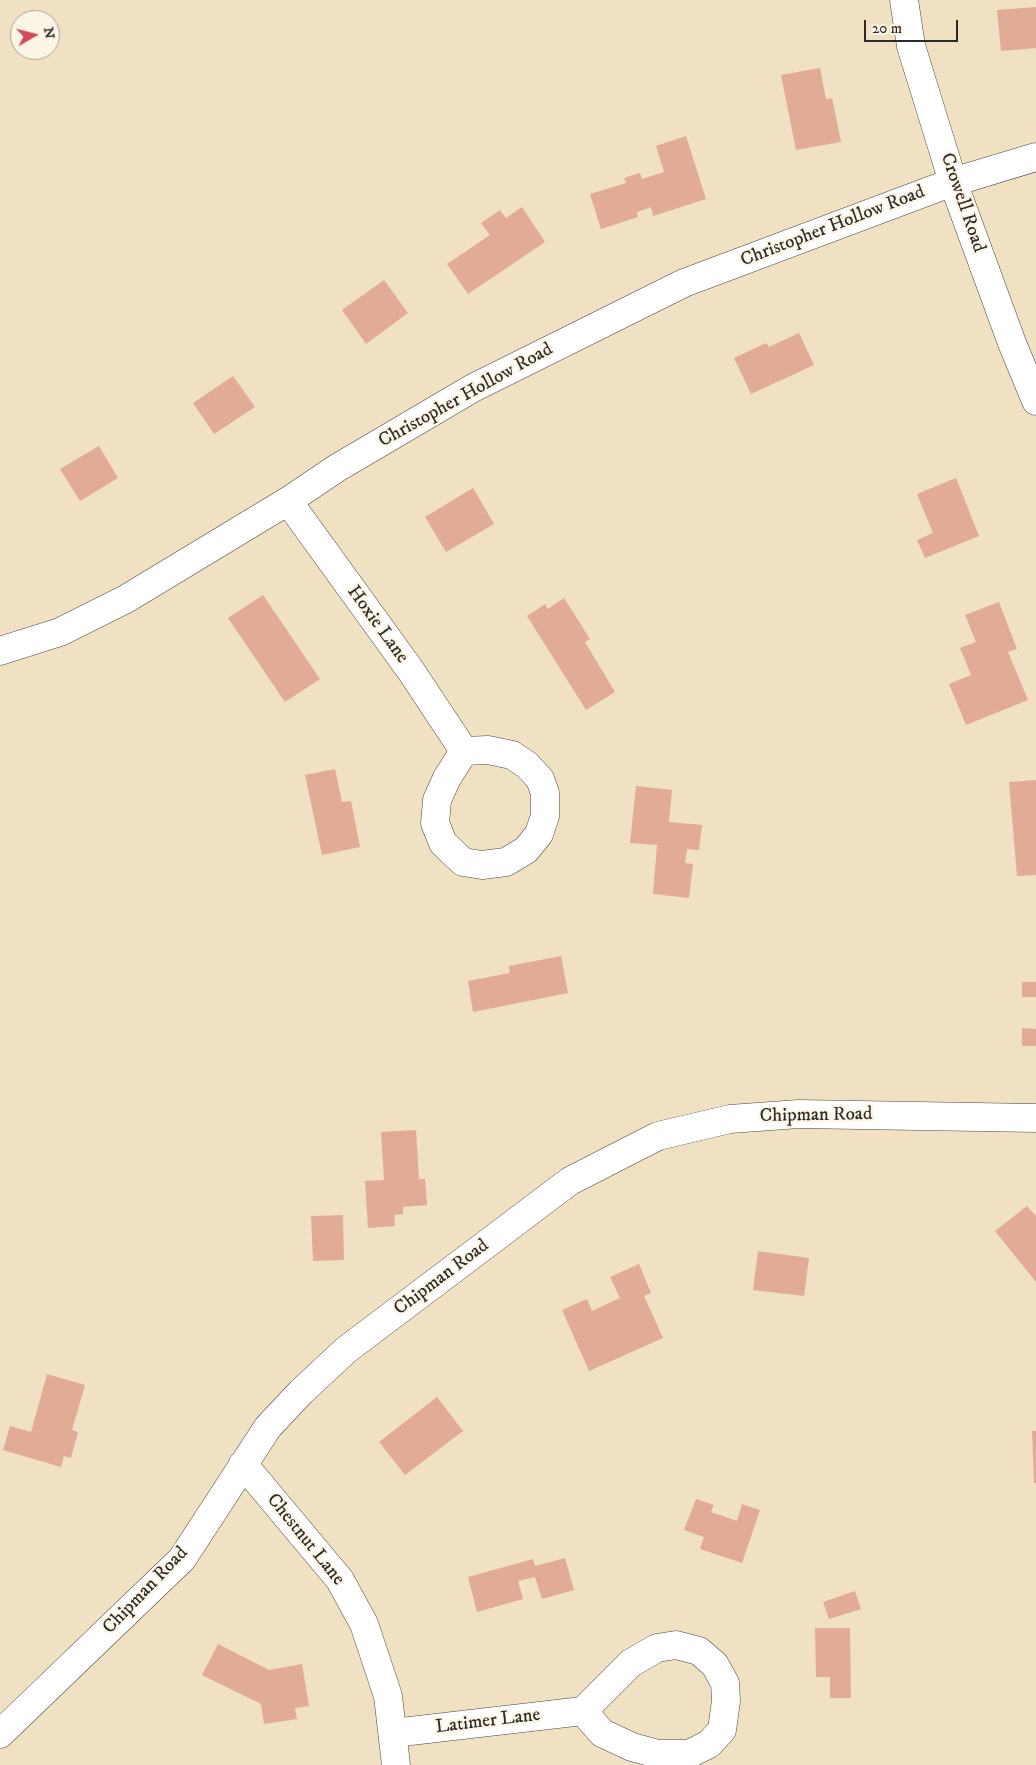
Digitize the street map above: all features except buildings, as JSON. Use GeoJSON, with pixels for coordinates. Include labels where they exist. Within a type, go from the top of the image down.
{"type":"FeatureCollection","features":[{"type":"Feature","properties":{"kind":"street","name":"Crowell Road"},"geometry":{"type":"LineString","coordinates":[[904,0],[911,46],[953,182],[1012,343],[1036,401]]}},
{"type":"Feature","properties":{"kind":"street","name":"Christopher Hollow Road"},"geometry":{"type":"LineString","coordinates":[[0,651],[60,632],[126,599],[288,502],[337,468],[473,388],[684,283],[953,182],[1036,157]]}},
{"type":"Feature","properties":{"kind":"street","name":"Hoxie Lane"},"geometry":{"type":"LineString","coordinates":[[288,502],[411,671],[464,751]]}},
{"type":"Feature","properties":{"kind":"street"},"geometry":{"type":"LineString","coordinates":[[488,750],[512,755],[527,765],[540,779],[545,793],[545,816],[539,834],[526,850],[506,862],[482,865],[463,862],[443,843],[435,823],[437,800],[447,778],[464,751],[488,750]]}},
{"type":"Feature","properties":{"kind":"street","name":"Chipman Road"},"geometry":{"type":"LineString","coordinates":[[0,1734],[182,1559],[268,1427],[300,1392],[346,1350],[570,1181],[658,1136],[730,1119],[799,1114],[1036,1118]]}},
{"type":"Feature","properties":{"kind":"street","name":"Chestnut Lane"},"geometry":{"type":"LineString","coordinates":[[243,1464],[340,1580],[364,1624],[388,1696],[396,1765]]}},
{"type":"Feature","properties":{"kind":"street"},"geometry":{"type":"LineString","coordinates":[[676,1645],[699,1651],[715,1665],[725,1683],[726,1701],[722,1730],[709,1744],[689,1754],[658,1754],[632,1748],[602,1733],[583,1712],[631,1663],[657,1648],[676,1645]]}},
{"type":"Feature","properties":{"kind":"street","name":"Latimer Lane"},"geometry":{"type":"LineString","coordinates":[[393,1734],[583,1712]]}}]}
